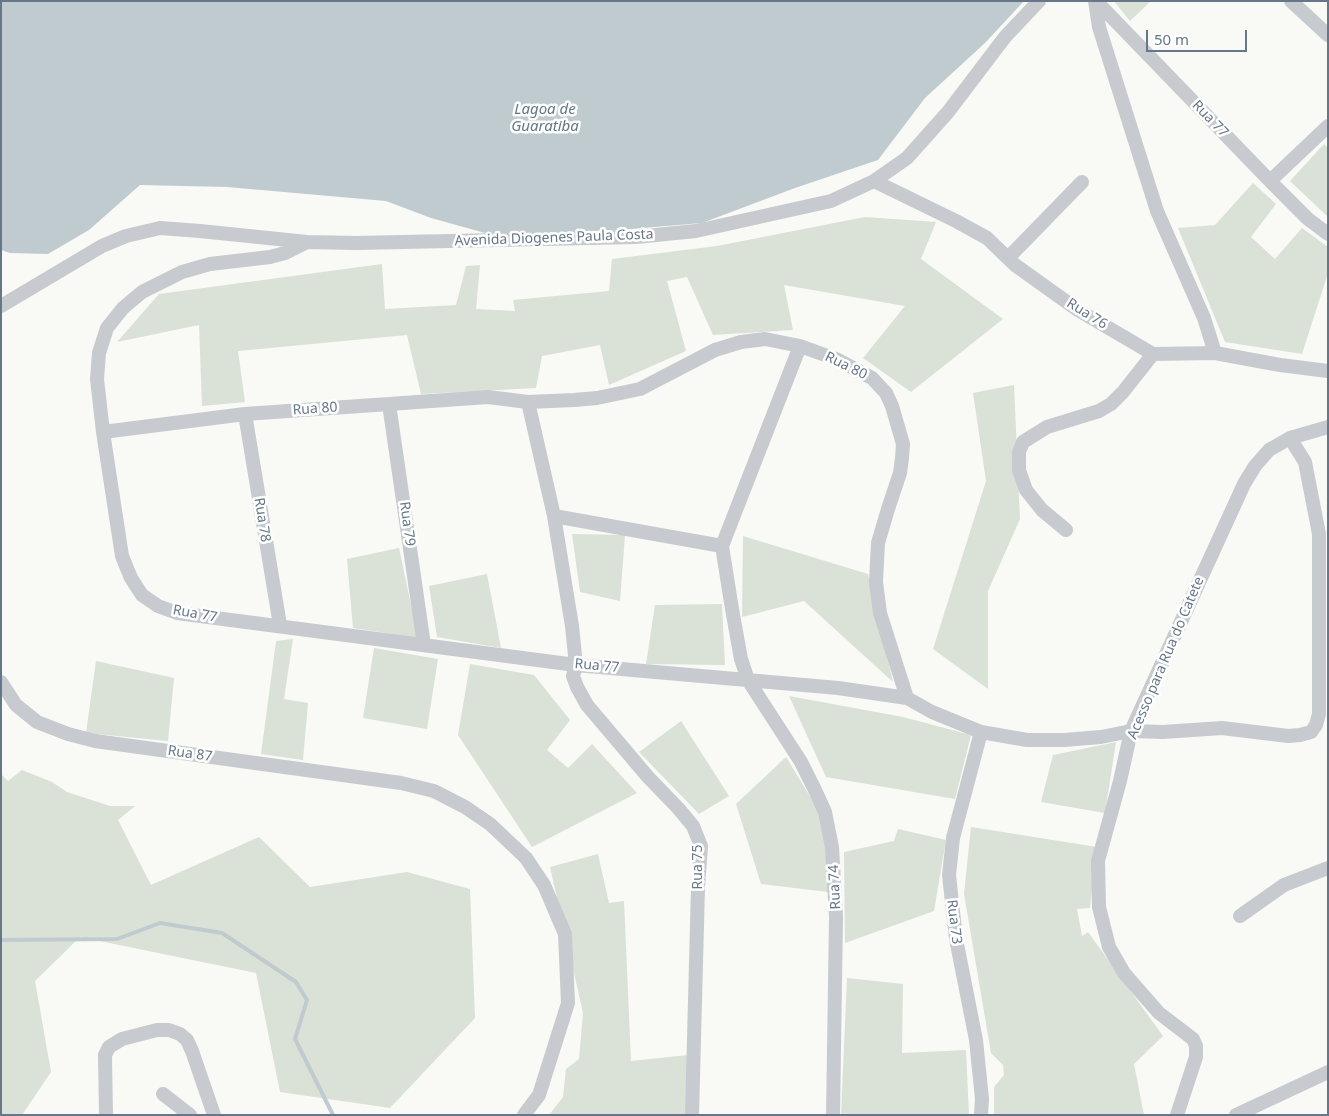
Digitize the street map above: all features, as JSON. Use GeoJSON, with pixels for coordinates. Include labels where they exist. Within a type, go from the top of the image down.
{"type":"FeatureCollection","features":[{"type":"Feature","properties":{"kind":"street","name":"Avenida Diogenes Paula Costa"},"geometry":{"type":"LineString","coordinates":[[1,306],[102,246],[126,236],[160,228],[307,242],[666,235],[696,231],[831,201],[874,181],[907,158],[948,112],[1005,37],[1038,1]]}},
{"type":"Feature","properties":{"kind":"street","name":"Rua 77"},"geometry":{"type":"LineString","coordinates":[[1095,1],[1270,181],[1308,219],[1328,234]]}},
{"type":"Feature","properties":{"kind":"street"},"geometry":{"type":"LineString","coordinates":[[1095,1],[1099,27],[1157,211],[1204,318],[1215,353]]}},
{"type":"Feature","properties":{"kind":"street"},"geometry":{"type":"LineString","coordinates":[[1291,1],[1328,36]]}},
{"type":"Feature","properties":{"kind":"street"},"geometry":{"type":"LineString","coordinates":[[1270,181],[1328,126]]}},
{"type":"Feature","properties":{"kind":"street","name":"Rua 76"},"geometry":{"type":"LineString","coordinates":[[874,181],[987,238],[1008,258],[1078,310],[1153,354]]}},
{"type":"Feature","properties":{"kind":"street"},"geometry":{"type":"LineString","coordinates":[[1008,258],[1082,182]]}},
{"type":"Feature","properties":{"kind":"street","name":"Rua 77"},"geometry":{"type":"LineString","coordinates":[[307,242],[270,258],[210,264],[182,272],[142,292],[123,308],[107,328],[99,353],[98,379],[103,432],[122,556],[131,578],[142,594],[158,606],[177,613],[576,665],[748,680]]}},
{"type":"Feature","properties":{"kind":"street","name":"Rua 80"},"geometry":{"type":"LineString","coordinates":[[103,432],[245,414],[488,397],[528,402],[574,400],[616,395],[640,389],[715,350],[741,342],[765,339],[800,346],[836,359],[872,378],[886,393],[892,406],[903,444],[902,458],[900,473],[878,543],[876,582],[880,613],[908,698]]}},
{"type":"Feature","properties":{"kind":"street"},"geometry":{"type":"LineString","coordinates":[[554,516],[722,546],[800,346]]}},
{"type":"Feature","properties":{"kind":"street"},"geometry":{"type":"LineString","coordinates":[[1066,530],[1042,510],[1026,490],[1019,470],[1018,452],[1024,442],[1047,427],[1100,411],[1111,404],[1153,354],[1215,353],[1328,372]]}},
{"type":"Feature","properties":{"kind":"street"},"geometry":{"type":"LineString","coordinates":[[528,402],[554,516],[572,626],[576,665]]}},
{"type":"Feature","properties":{"kind":"street","name":"Rua 79"},"geometry":{"type":"LineString","coordinates":[[390,404],[424,644]]}},
{"type":"Feature","properties":{"kind":"street","name":"Rua 78"},"geometry":{"type":"LineString","coordinates":[[245,414],[280,625]]}},
{"type":"Feature","properties":{"kind":"street","name":"Acesso para Rua do Catete"},"geometry":{"type":"LineString","coordinates":[[1177,1115],[1196,1057],[1196,1046],[1192,1039],[1160,1012],[1124,973],[1108,947],[1099,907],[1098,861],[1120,781],[1131,731],[1244,484],[1255,466],[1269,450],[1290,438],[1328,427]]}},
{"type":"Feature","properties":{"kind":"street"},"geometry":{"type":"LineString","coordinates":[[748,680],[838,688],[908,698],[932,712],[981,732],[1027,740],[1101,737],[1131,731],[1163,732],[1222,728],[1288,736],[1311,732],[1316,725],[1318,714],[1319,534],[1305,462],[1290,438]]}},
{"type":"Feature","properties":{"kind":"street","name":"Rua 74"},"geometry":{"type":"LineString","coordinates":[[722,546],[736,634],[748,680],[801,762],[825,812],[832,848],[836,917],[833,1115]]}},
{"type":"Feature","properties":{"kind":"street","name":"Rua 75"},"geometry":{"type":"LineString","coordinates":[[576,665],[573,676],[587,705],[648,777],[693,826],[701,846],[698,887],[692,1115]]}},
{"type":"Feature","properties":{"kind":"street","name":"Rua 87"},"geometry":{"type":"LineString","coordinates":[[1,682],[16,705],[37,722],[68,734],[95,742],[401,783],[434,791],[465,807],[511,841],[526,858],[544,885],[565,934],[568,1003],[539,1095],[524,1115]]}},
{"type":"Feature","properties":{"kind":"street","name":"Rua 73"},"geometry":{"type":"LineString","coordinates":[[981,732],[953,838],[949,875],[956,939],[976,1040],[982,1099],[981,1115]]}},
{"type":"Feature","properties":{"kind":"street"},"geometry":{"type":"LineString","coordinates":[[1240,916],[1284,884],[1328,868]]}},
{"type":"Feature","properties":{"kind":"street"},"geometry":{"type":"LineString","coordinates":[[106,1115],[105,1055],[109,1047],[122,1039],[157,1030],[169,1030],[180,1034],[187,1040],[214,1115]]}},
{"type":"Feature","properties":{"kind":"street"},"geometry":{"type":"LineString","coordinates":[[1236,1115],[1255,1104],[1328,1072]]}},
{"type":"Feature","properties":{"kind":"street"},"geometry":{"type":"LineString","coordinates":[[163,1094],[190,1115]]}},
{"type":"Feature","properties":{"kind":"shaded area"},"geometry":{"type":"Polygon","coordinates":[[[1114,1],[1151,1],[1130,21],[1114,1]]]}},
{"type":"Feature","properties":{"kind":"shaded area"},"geometry":{"type":"Polygon","coordinates":[[[1324,144],[1328,148],[1328,217],[1290,181],[1324,144]]]}},
{"type":"Feature","properties":{"kind":"shaded area"},"geometry":{"type":"Polygon","coordinates":[[[1253,183],[1276,204],[1251,237],[1275,259],[1302,228],[1328,247],[1328,273],[1302,354],[1225,342],[1178,228],[1215,225],[1253,183]]]}},
{"type":"Feature","properties":{"kind":"shaded area"},"geometry":{"type":"Polygon","coordinates":[[[865,217],[936,222],[921,259],[1003,319],[911,392],[863,358],[905,306],[784,285],[793,330],[713,335],[687,277],[667,281],[686,351],[609,385],[600,345],[542,356],[536,388],[421,394],[407,335],[238,351],[245,402],[202,406],[199,325],[117,342],[159,294],[382,264],[385,309],[456,305],[466,266],[480,265],[476,309],[515,311],[513,300],[609,291],[612,259],[717,246],[865,217]]]}},
{"type":"Feature","properties":{"kind":"shaded area"},"geometry":{"type":"Polygon","coordinates":[[[1014,385],[1020,519],[988,591],[988,689],[933,649],[986,481],[973,393],[1014,385]]]}},
{"type":"Feature","properties":{"kind":"shaded area"},"geometry":{"type":"Polygon","coordinates":[[[572,534],[625,535],[620,601],[580,592],[572,534]]]}},
{"type":"Feature","properties":{"kind":"shaded area"},"geometry":{"type":"Polygon","coordinates":[[[743,536],[868,574],[893,682],[804,601],[742,617],[743,536]]]}},
{"type":"Feature","properties":{"kind":"shaded area"},"geometry":{"type":"Polygon","coordinates":[[[399,548],[418,638],[353,628],[347,559],[399,548]]]}},
{"type":"Feature","properties":{"kind":"shaded area"},"geometry":{"type":"Polygon","coordinates":[[[487,574],[501,648],[437,637],[429,586],[487,574]]]}},
{"type":"Feature","properties":{"kind":"shaded area"},"geometry":{"type":"Polygon","coordinates":[[[722,604],[725,665],[646,664],[655,605],[722,604]]]}},
{"type":"Feature","properties":{"kind":"shaded area"},"geometry":{"type":"Polygon","coordinates":[[[293,639],[284,699],[308,703],[303,760],[261,754],[276,641],[293,639]]]}},
{"type":"Feature","properties":{"kind":"shaded area"},"geometry":{"type":"Polygon","coordinates":[[[374,648],[438,659],[427,729],[363,718],[374,648]]]}},
{"type":"Feature","properties":{"kind":"shaded area"},"geometry":{"type":"Polygon","coordinates":[[[96,661],[174,678],[168,741],[86,733],[96,661]]]}},
{"type":"Feature","properties":{"kind":"shaded area"},"geometry":{"type":"Polygon","coordinates":[[[470,664],[534,675],[570,720],[547,750],[568,768],[592,744],[637,793],[532,847],[458,735],[470,664]]]}},
{"type":"Feature","properties":{"kind":"shaded area"},"geometry":{"type":"Polygon","coordinates":[[[789,696],[903,717],[971,735],[955,799],[826,777],[789,696]]]}},
{"type":"Feature","properties":{"kind":"shaded area"},"geometry":{"type":"Polygon","coordinates":[[[681,721],[729,796],[699,814],[639,752],[681,721]]]}},
{"type":"Feature","properties":{"kind":"shaded area"},"geometry":{"type":"Polygon","coordinates":[[[1116,742],[1105,813],[1041,802],[1053,755],[1116,742]]]}},
{"type":"Feature","properties":{"kind":"shaded area"},"geometry":{"type":"Polygon","coordinates":[[[786,757],[825,821],[828,892],[761,884],[736,804],[786,757]]]}},
{"type":"Feature","properties":{"kind":"shaded area"},"geometry":{"type":"Polygon","coordinates":[[[22,770],[52,782],[67,792],[110,806],[135,806],[118,820],[151,885],[259,837],[310,887],[407,872],[470,889],[475,1018],[390,1108],[280,1092],[256,973],[80,937],[35,981],[51,1072],[22,1115],[1,1115],[1,774],[8,781],[22,770]]]}},
{"type":"Feature","properties":{"kind":"shaded area"},"geometry":{"type":"Polygon","coordinates":[[[971,827],[1097,847],[1090,908],[1077,909],[1082,936],[1088,932],[1163,1036],[1134,1064],[1144,1115],[994,1115],[994,1087],[1004,1075],[1003,1065],[991,1053],[964,894],[971,827]]]}},
{"type":"Feature","properties":{"kind":"shaded area"},"geometry":{"type":"Polygon","coordinates":[[[898,829],[946,840],[934,911],[845,943],[844,852],[894,841],[898,829]]]}},
{"type":"Feature","properties":{"kind":"shaded area"},"geometry":{"type":"Polygon","coordinates":[[[598,854],[609,903],[624,901],[631,1061],[688,1055],[686,1115],[549,1115],[563,1097],[566,1069],[579,1059],[583,1013],[550,867],[598,854]]]}},
{"type":"Feature","properties":{"kind":"shaded area"},"geometry":{"type":"Polygon","coordinates":[[[847,978],[903,984],[902,1053],[966,1050],[969,1115],[841,1115],[847,978]]]}},
{"type":"Feature","properties":{"kind":"water","name":"Lagoa de Guaratiba"},"geometry":{"type":"Polygon","coordinates":[[[1,1],[1024,1],[985,43],[925,98],[878,160],[795,188],[702,223],[549,236],[485,233],[431,218],[386,201],[227,187],[140,185],[89,230],[48,254],[10,253],[1,250],[1,1]]]}},
{"type":"Feature","properties":{"kind":"waterway"},"geometry":{"type":"LineString","coordinates":[[1,940],[117,939],[160,923],[222,933],[296,982],[307,1000],[295,1039],[333,1115]]}}]}
